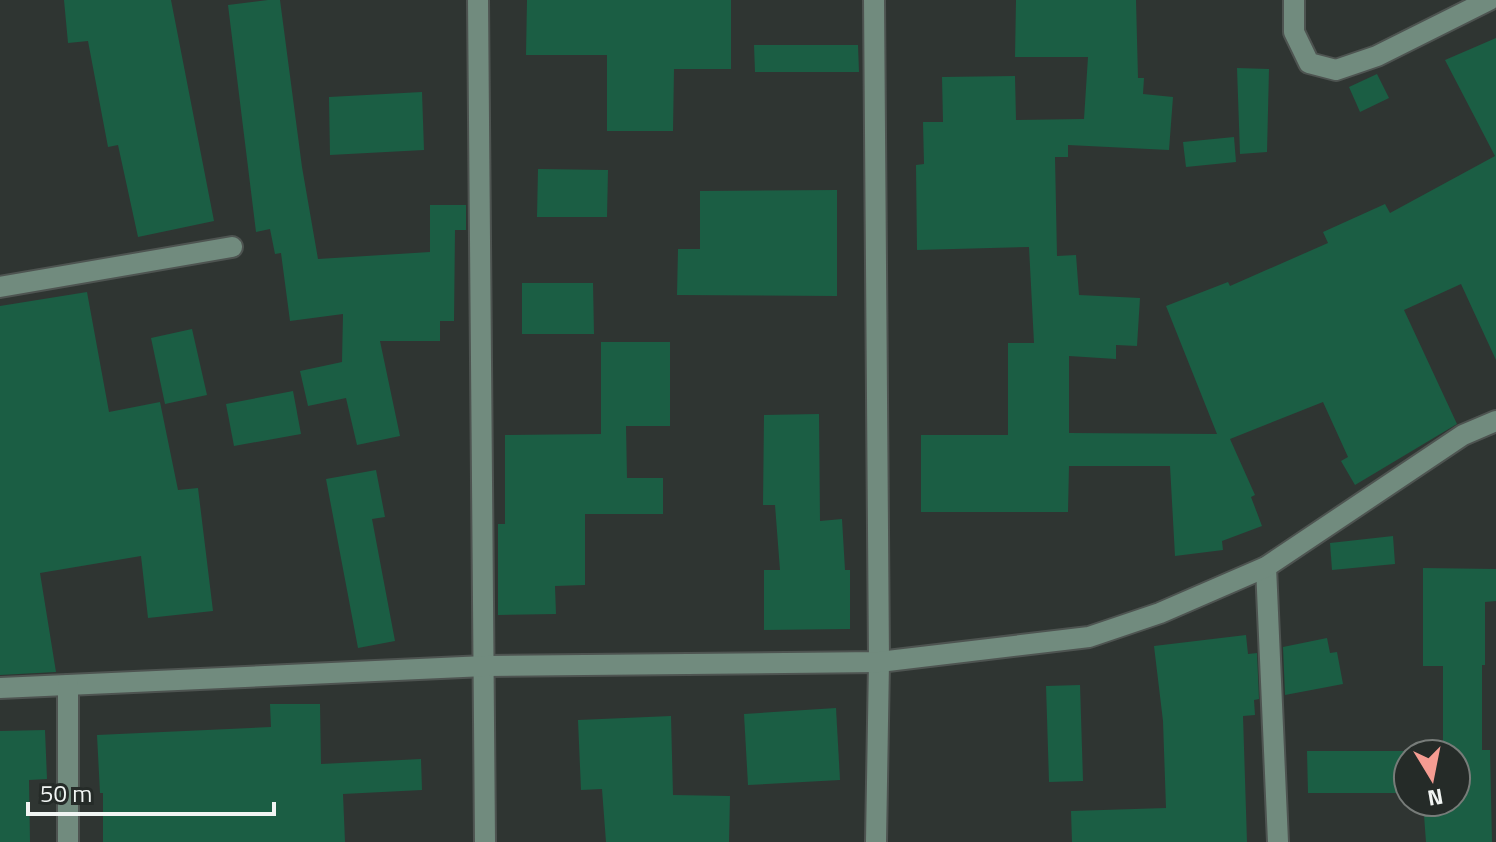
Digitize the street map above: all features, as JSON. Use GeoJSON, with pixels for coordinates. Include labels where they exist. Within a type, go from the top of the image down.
{"type":"FeatureCollection","features":[{"type":"Feature","properties":{"kind":"street"},"geometry":{"type":"LineString","coordinates":[[478,0],[485,842]]}},
{"type":"Feature","properties":{"kind":"street"},"geometry":{"type":"LineString","coordinates":[[874,0],[879,662],[876,842]]}},
{"type":"Feature","properties":{"kind":"street"},"geometry":{"type":"LineString","coordinates":[[1294,0],[1294,32],[1309,63],[1336,70],[1377,56],[1489,0]]}},
{"type":"Feature","properties":{"kind":"street"},"geometry":{"type":"LineString","coordinates":[[0,287],[232,247]]}},
{"type":"Feature","properties":{"kind":"street"},"geometry":{"type":"LineString","coordinates":[[0,688],[485,666],[879,662],[1089,637],[1160,613],[1266,567],[1463,435],[1496,421]]}},
{"type":"Feature","properties":{"kind":"street"},"geometry":{"type":"LineString","coordinates":[[1266,567],[1278,842]]}},
{"type":"Feature","properties":{"kind":"street"},"geometry":{"type":"LineString","coordinates":[[68,685],[68,842]]}},
{"type":"Feature","properties":{"kind":"building"},"geometry":{"type":"Polygon","coordinates":[[[64,0],[171,0],[214,221],[138,237],[118,145],[108,147],[88,41],[68,43],[64,0]]]}},
{"type":"Feature","properties":{"kind":"building"},"geometry":{"type":"Polygon","coordinates":[[[280,0],[302,167],[318,259],[430,252],[430,205],[466,205],[466,230],[455,230],[454,321],[440,321],[440,341],[380,341],[400,436],[357,445],[346,398],[308,406],[300,371],[342,362],[343,314],[290,321],[281,253],[275,254],[270,229],[256,232],[228,5],[280,0]]]}},
{"type":"Feature","properties":{"kind":"building"},"geometry":{"type":"Polygon","coordinates":[[[527,0],[731,0],[731,69],[674,69],[673,131],[607,131],[607,55],[526,55],[527,0]]]}},
{"type":"Feature","properties":{"kind":"building"},"geometry":{"type":"Polygon","coordinates":[[[1016,0],[1136,0],[1138,78],[1144,78],[1143,94],[1173,97],[1169,150],[1068,145],[1068,157],[1055,157],[1057,256],[1076,255],[1079,295],[1140,298],[1137,346],[1116,345],[1116,359],[1069,356],[1069,433],[1217,434],[1166,306],[1228,282],[1230,286],[1328,243],[1323,232],[1385,204],[1390,213],[1495,156],[1445,60],[1496,38],[1496,360],[1461,284],[1404,310],[1457,424],[1355,485],[1341,461],[1348,457],[1323,402],[1230,439],[1255,495],[1251,497],[1262,526],[1222,541],[1223,550],[1175,556],[1170,466],[1069,466],[1068,512],[921,512],[921,435],[1008,435],[1008,343],[1034,343],[1029,247],[917,250],[916,165],[924,164],[923,122],[943,122],[942,77],[1015,76],[1016,120],[1084,119],[1088,57],[1015,57],[1016,0]]]}},
{"type":"Feature","properties":{"kind":"building"},"geometry":{"type":"Polygon","coordinates":[[[754,45],[858,45],[859,72],[755,72],[754,45]]]}},
{"type":"Feature","properties":{"kind":"building"},"geometry":{"type":"Polygon","coordinates":[[[1237,68],[1269,69],[1267,152],[1240,154],[1237,68]]]}},
{"type":"Feature","properties":{"kind":"building"},"geometry":{"type":"Polygon","coordinates":[[[1377,74],[1389,98],[1360,112],[1349,87],[1377,74]]]}},
{"type":"Feature","properties":{"kind":"building"},"geometry":{"type":"Polygon","coordinates":[[[422,92],[424,150],[330,155],[329,97],[422,92]]]}},
{"type":"Feature","properties":{"kind":"building"},"geometry":{"type":"Polygon","coordinates":[[[1234,137],[1236,162],[1186,167],[1183,142],[1234,137]]]}},
{"type":"Feature","properties":{"kind":"building"},"geometry":{"type":"Polygon","coordinates":[[[538,169],[608,170],[607,217],[537,217],[538,169]]]}},
{"type":"Feature","properties":{"kind":"building"},"geometry":{"type":"Polygon","coordinates":[[[837,190],[837,296],[677,295],[678,249],[700,249],[700,191],[837,190]]]}},
{"type":"Feature","properties":{"kind":"building"},"geometry":{"type":"Polygon","coordinates":[[[522,283],[593,283],[594,334],[522,334],[522,283]]]}},
{"type":"Feature","properties":{"kind":"building"},"geometry":{"type":"Polygon","coordinates":[[[87,292],[109,412],[160,402],[178,490],[198,488],[213,611],[148,618],[141,556],[40,573],[56,672],[0,675],[0,306],[87,292]]]}},
{"type":"Feature","properties":{"kind":"building"},"geometry":{"type":"Polygon","coordinates":[[[192,329],[207,395],[165,404],[151,338],[192,329]]]}},
{"type":"Feature","properties":{"kind":"building"},"geometry":{"type":"Polygon","coordinates":[[[601,342],[670,342],[670,426],[626,426],[627,478],[663,478],[663,514],[585,514],[585,585],[555,586],[556,614],[498,615],[498,524],[505,524],[505,435],[601,434],[601,342]]]}},
{"type":"Feature","properties":{"kind":"building"},"geometry":{"type":"Polygon","coordinates":[[[293,391],[301,434],[234,446],[226,404],[293,391]]]}},
{"type":"Feature","properties":{"kind":"building"},"geometry":{"type":"Polygon","coordinates":[[[819,414],[820,521],[842,519],[845,570],[850,570],[850,629],[764,630],[764,570],[780,570],[775,505],[763,505],[764,415],[819,414]]]}},
{"type":"Feature","properties":{"kind":"building"},"geometry":{"type":"Polygon","coordinates":[[[376,470],[385,517],[372,519],[395,641],[358,648],[326,479],[376,470]]]}},
{"type":"Feature","properties":{"kind":"building"},"geometry":{"type":"Polygon","coordinates":[[[1393,536],[1395,564],[1332,570],[1330,543],[1393,536]]]}},
{"type":"Feature","properties":{"kind":"building"},"geometry":{"type":"Polygon","coordinates":[[[1423,568],[1496,569],[1496,601],[1485,602],[1485,665],[1482,665],[1482,750],[1490,750],[1492,842],[1426,842],[1424,818],[1472,818],[1472,738],[1443,738],[1443,666],[1423,666],[1423,568]]]}},
{"type":"Feature","properties":{"kind":"building"},"geometry":{"type":"Polygon","coordinates":[[[1246,635],[1248,654],[1257,653],[1259,699],[1254,700],[1255,715],[1243,716],[1247,842],[1072,842],[1071,811],[1166,808],[1163,721],[1154,646],[1246,635]]]}},
{"type":"Feature","properties":{"kind":"building"},"geometry":{"type":"Polygon","coordinates":[[[1327,638],[1330,653],[1337,652],[1343,684],[1285,695],[1283,647],[1327,638]]]}},
{"type":"Feature","properties":{"kind":"building"},"geometry":{"type":"Polygon","coordinates":[[[1080,685],[1083,781],[1049,782],[1046,686],[1080,685]]]}},
{"type":"Feature","properties":{"kind":"building"},"geometry":{"type":"Polygon","coordinates":[[[270,704],[320,704],[321,764],[421,759],[422,790],[343,794],[345,842],[103,842],[103,793],[100,793],[97,735],[271,727],[270,704]]]}},
{"type":"Feature","properties":{"kind":"building"},"geometry":{"type":"Polygon","coordinates":[[[836,708],[840,780],[748,785],[744,714],[836,708]]]}},
{"type":"Feature","properties":{"kind":"building"},"geometry":{"type":"Polygon","coordinates":[[[671,716],[673,795],[730,796],[729,842],[606,842],[602,789],[581,790],[578,720],[671,716]]]}},
{"type":"Feature","properties":{"kind":"building"},"geometry":{"type":"Polygon","coordinates":[[[45,730],[47,779],[29,780],[30,842],[0,842],[0,731],[45,730]]]}},
{"type":"Feature","properties":{"kind":"building"},"geometry":{"type":"Polygon","coordinates":[[[1307,751],[1392,751],[1392,793],[1308,793],[1307,751]]]}}]}
